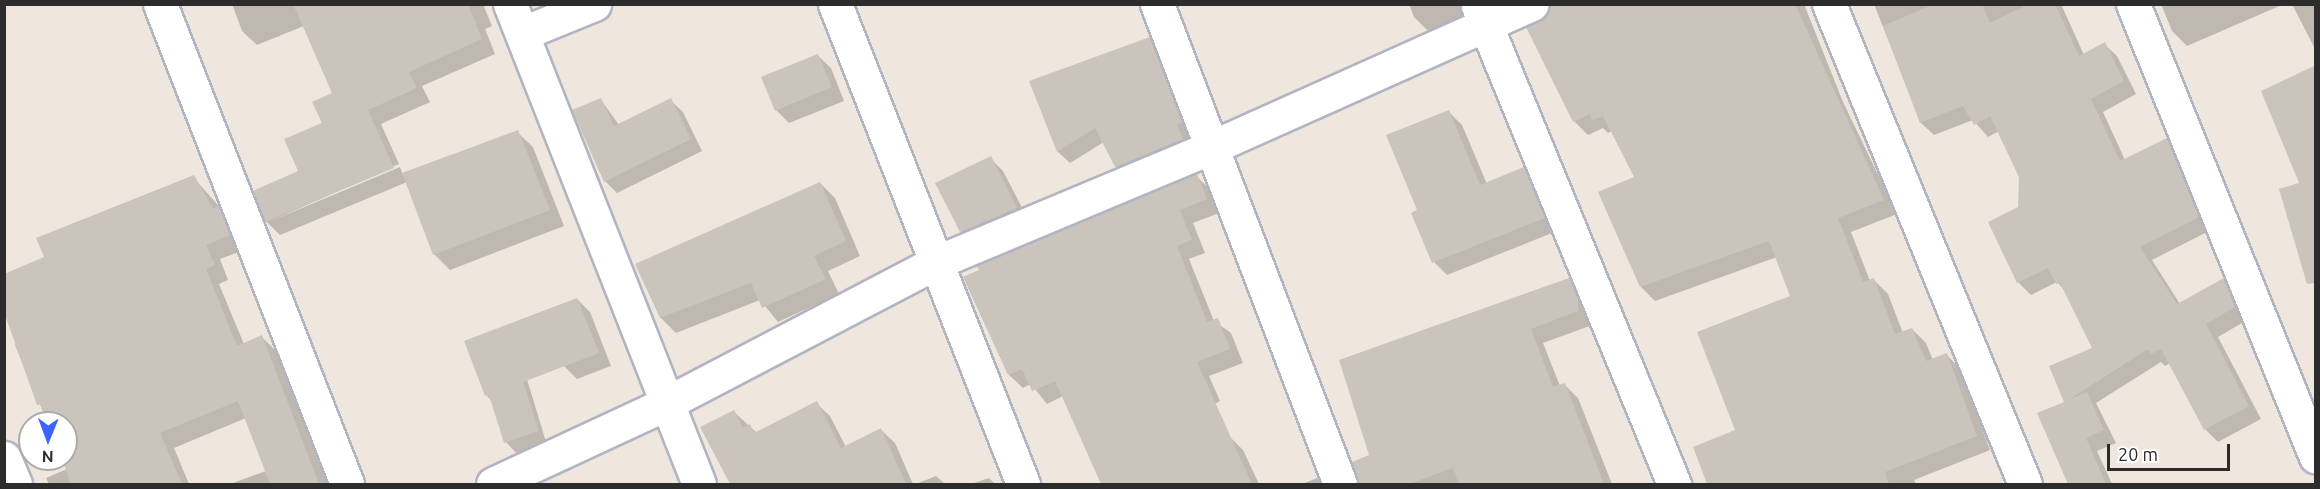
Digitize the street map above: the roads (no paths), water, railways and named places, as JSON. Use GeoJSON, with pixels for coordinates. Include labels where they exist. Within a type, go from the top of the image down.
{"type":"FeatureCollection","features":[{"type":"Feature","properties":{"kind":"street"},"geometry":{"type":"LineString","coordinates":[[160,4],[347,484]]}},
{"type":"Feature","properties":{"kind":"street"},"geometry":{"type":"LineString","coordinates":[[594,4],[517,19],[665,404],[699,484]]}},
{"type":"Feature","properties":{"kind":"street"},"geometry":{"type":"LineString","coordinates":[[835,4],[1023,484]]}},
{"type":"Feature","properties":{"kind":"street"},"geometry":{"type":"LineString","coordinates":[[1157,4],[1340,484]]}},
{"type":"Feature","properties":{"kind":"street"},"geometry":{"type":"LineString","coordinates":[[493,484],[665,404],[937,262],[1212,147],[1481,15],[1532,4]]}},
{"type":"Feature","properties":{"kind":"street"},"geometry":{"type":"LineString","coordinates":[[1829,4],[2025,484]]}},
{"type":"Feature","properties":{"kind":"street"},"geometry":{"type":"LineString","coordinates":[[2133,4],[2316,456]]}},
{"type":"Feature","properties":{"kind":"street"},"geometry":{"type":"LineString","coordinates":[[1481,15],[1674,484]]}},
{"type":"Feature","properties":{"kind":"street"},"geometry":{"type":"LineString","coordinates":[[4,458],[15,484]]}}]}
